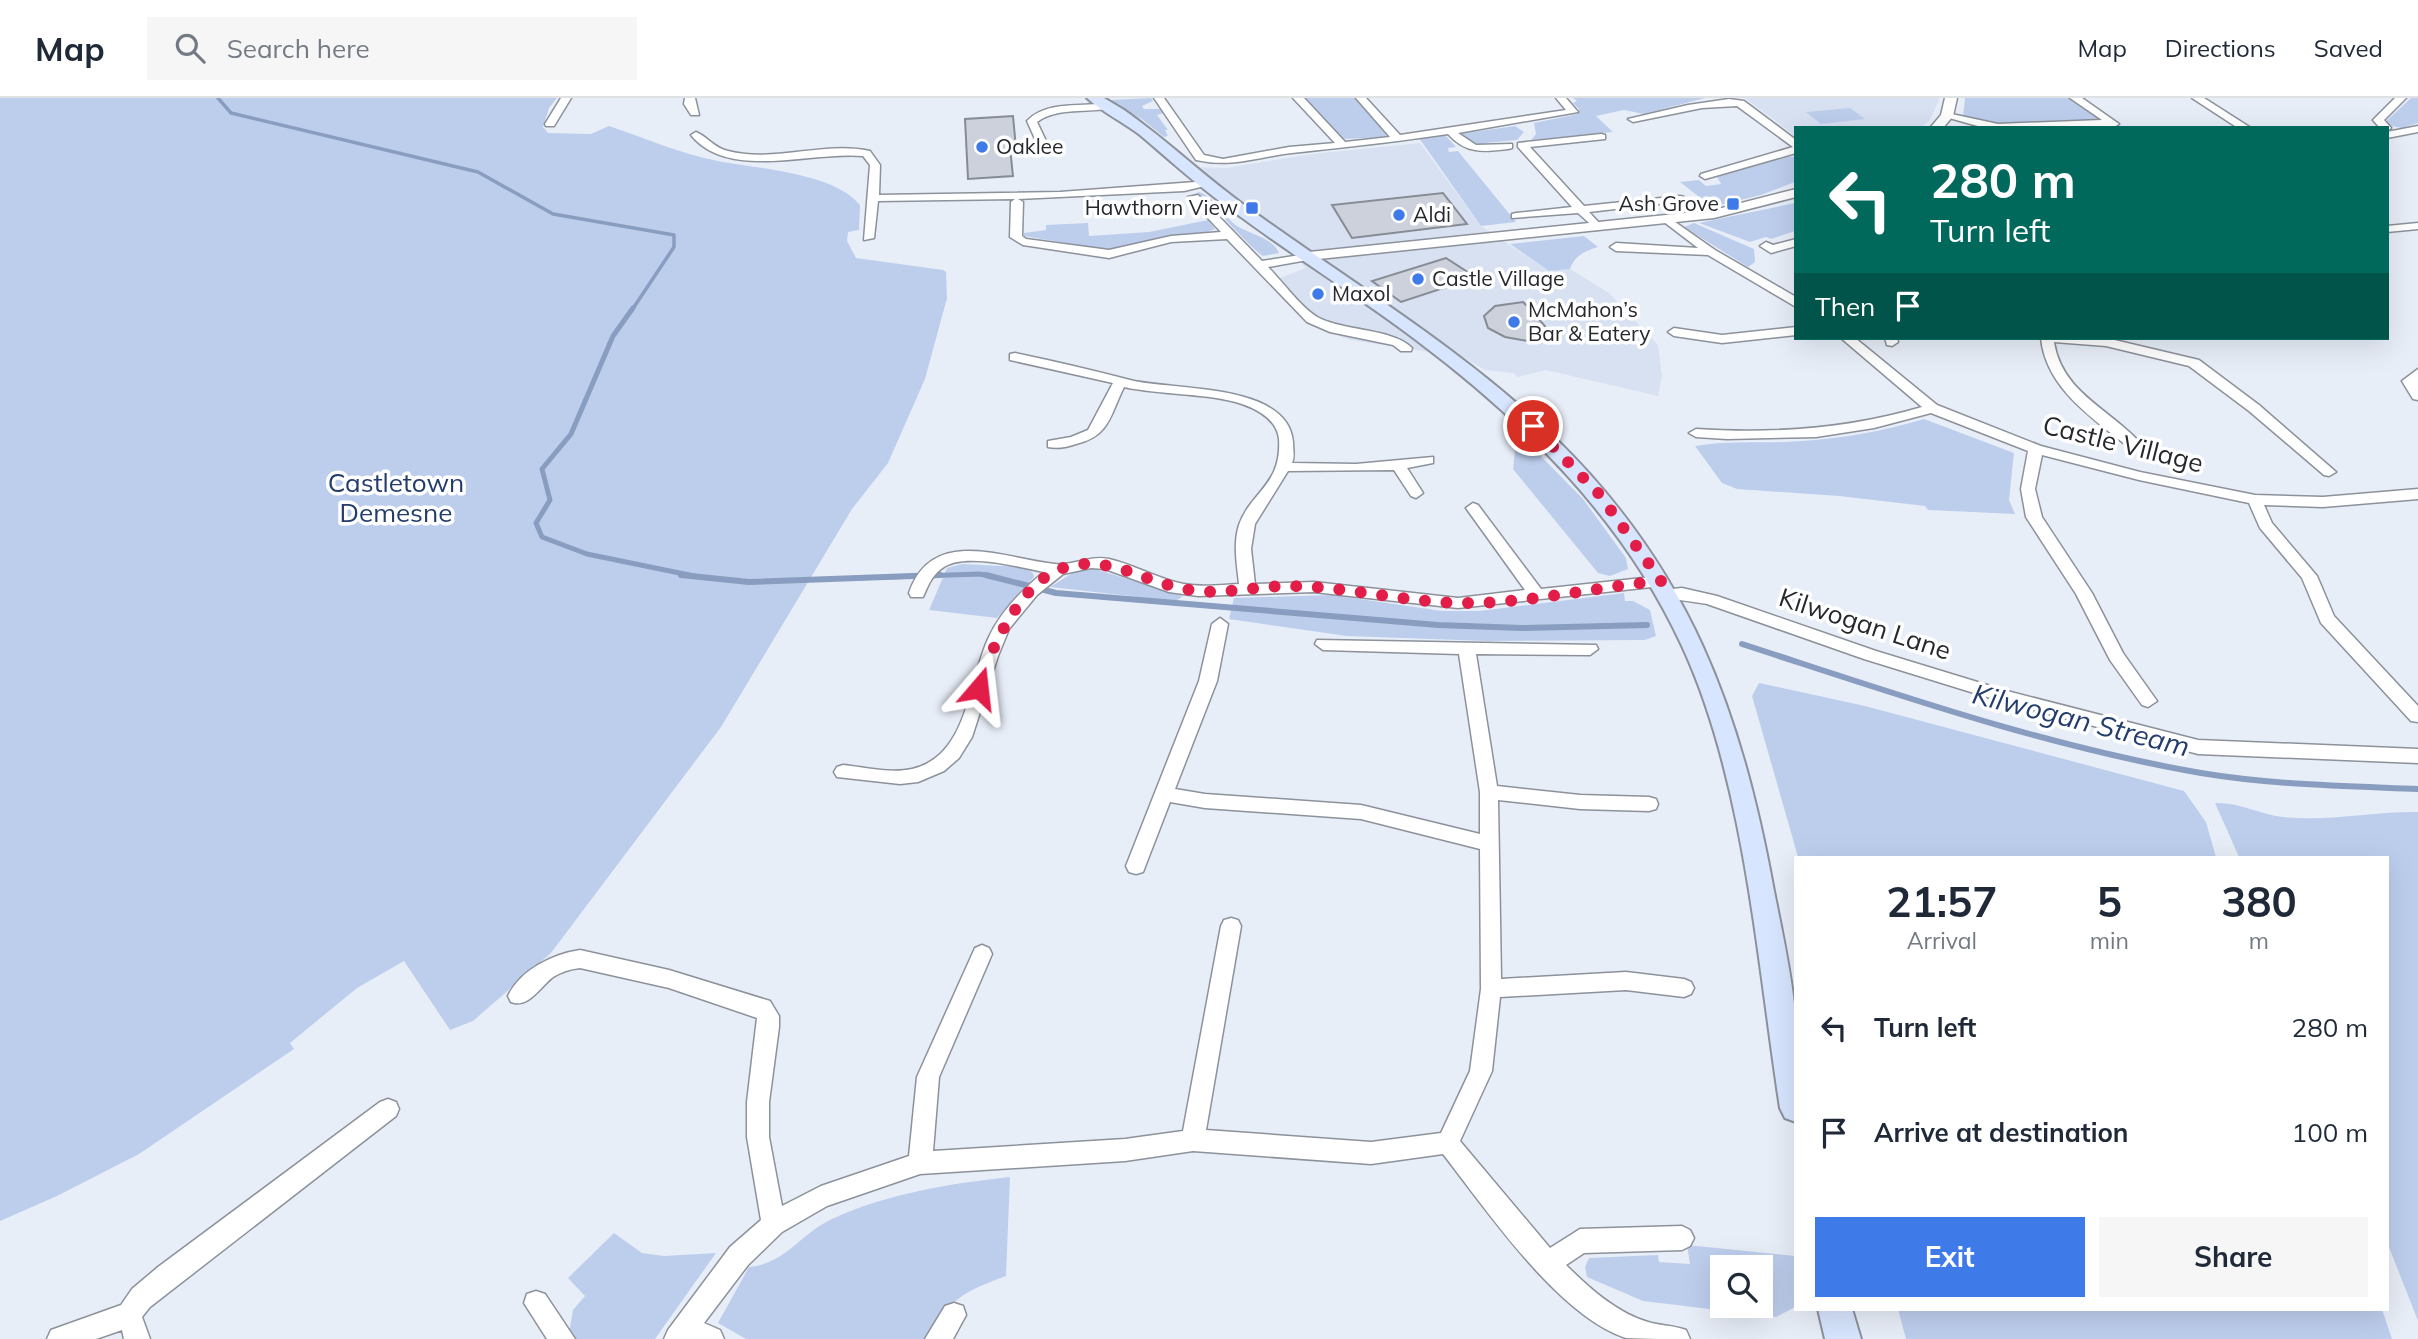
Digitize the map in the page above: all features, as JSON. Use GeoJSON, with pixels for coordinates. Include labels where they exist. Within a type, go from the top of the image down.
{"type":"FeatureCollection","features":[{"type":"Feature","properties":{"kind":"main road"},"geometry":{"type":"LineString","coordinates":[[1094,98],[1109,106],[1205,183],[1453,360],[1533,426],[1600,495],[1664,588],[1701,666],[1726,733],[1756,877],[1794,1096]]}},
{"type":"Feature","properties":{"kind":"main road"},"geometry":{"type":"LineString","coordinates":[[1836,1311],[1843,1339]]}},
{"type":"Feature","properties":{"kind":"street"},"geometry":{"type":"LineString","coordinates":[[550,124],[566,98]]}},
{"type":"Feature","properties":{"kind":"street"},"geometry":{"type":"LineString","coordinates":[[690,98],[695,113]]}},
{"type":"Feature","properties":{"kind":"street"},"geometry":{"type":"LineString","coordinates":[[1297,98],[1341,143]]}},
{"type":"Feature","properties":{"kind":"street"},"geometry":{"type":"LineString","coordinates":[[1361,98],[1398,139]]}},
{"type":"Feature","properties":{"kind":"street"},"geometry":{"type":"LineString","coordinates":[[1146,107],[1161,101],[1200,158],[1223,162],[1341,143],[1398,139],[1573,112],[1561,98]]}},
{"type":"Feature","properties":{"kind":"street"},"geometry":{"type":"LineString","coordinates":[[1938,126],[1947,116],[1951,98]]}},
{"type":"Feature","properties":{"kind":"street"},"geometry":{"type":"LineString","coordinates":[[2075,98],[2116,125]]}},
{"type":"Feature","properties":{"kind":"street"},"geometry":{"type":"LineString","coordinates":[[2197,98],[2243,126]]}},
{"type":"Feature","properties":{"kind":"street"},"geometry":{"type":"LineString","coordinates":[[2384,126],[2378,120],[2401,98]]}},
{"type":"Feature","properties":{"kind":"street"},"geometry":{"type":"LineString","coordinates":[[1633,119],[1715,100],[1730,100],[1740,103],[1794,146]]}},
{"type":"Feature","properties":{"kind":"street"},"geometry":{"type":"LineString","coordinates":[[1041,141],[1032,121],[1044,111],[1086,111],[1109,106]]}},
{"type":"Feature","properties":{"kind":"street"},"geometry":{"type":"LineString","coordinates":[[1947,116],[1995,126]]}},
{"type":"Feature","properties":{"kind":"street"},"geometry":{"type":"LineString","coordinates":[[1521,121],[1530,129],[1521,139],[1522,145],[1597,227]]}},
{"type":"Feature","properties":{"kind":"street"},"geometry":{"type":"LineString","coordinates":[[2058,126],[2116,125]]}},
{"type":"Feature","properties":{"kind":"street"},"geometry":{"type":"LineString","coordinates":[[2389,131],[2418,129]]}},
{"type":"Feature","properties":{"kind":"street"},"geometry":{"type":"LineString","coordinates":[[1451,131],[1462,146],[1469,149],[1508,146]]}},
{"type":"Feature","properties":{"kind":"street"},"geometry":{"type":"LineString","coordinates":[[696,135],[701,144],[716,153],[739,156],[841,151],[866,153],[875,165],[868,238]]}},
{"type":"Feature","properties":{"kind":"street"},"geometry":{"type":"LineString","coordinates":[[1522,145],[1601,137]]}},
{"type":"Feature","properties":{"kind":"street"},"geometry":{"type":"LineString","coordinates":[[1705,176],[1794,149]]}},
{"type":"Feature","properties":{"kind":"street"},"geometry":{"type":"LineString","coordinates":[[873,198],[1060,195],[1184,188],[1205,183]]}},
{"type":"Feature","properties":{"kind":"street"},"geometry":{"type":"LineString","coordinates":[[1260,265],[1309,256],[1668,220],[1744,208],[1794,194]]}},
{"type":"Feature","properties":{"kind":"street"},"geometry":{"type":"LineString","coordinates":[[1194,197],[1311,319],[1334,329],[1397,342],[1406,348]]}},
{"type":"Feature","properties":{"kind":"street"},"geometry":{"type":"LineString","coordinates":[[1516,216],[1680,199]]}},
{"type":"Feature","properties":{"kind":"street"},"geometry":{"type":"LineString","coordinates":[[1017,202],[1016,237],[1023,242],[1066,250],[1111,254],[1171,239],[1230,235]]}},
{"type":"Feature","properties":{"kind":"street"},"geometry":{"type":"LineString","coordinates":[[1668,220],[1711,251],[1794,302]]}},
{"type":"Feature","properties":{"kind":"street"},"geometry":{"type":"LineString","coordinates":[[2389,229],[2418,226]]}},
{"type":"Feature","properties":{"kind":"street"},"geometry":{"type":"LineString","coordinates":[[1766,246],[1771,249],[1794,243]]}},
{"type":"Feature","properties":{"kind":"street"},"geometry":{"type":"LineString","coordinates":[[1616,247],[1711,251]]}},
{"type":"Feature","properties":{"kind":"street"},"geometry":{"type":"LineString","coordinates":[[1674,332],[1722,339],[1794,331]]}},
{"type":"Feature","properties":{"kind":"street","name":"Castle Village"},"geometry":{"type":"LineString","coordinates":[[1849,340],[1933,408],[2036,449],[2139,476],[2255,500],[2323,502],[2418,494]]}},
{"type":"Feature","properties":{"kind":"street"},"geometry":{"type":"LineString","coordinates":[[2047,340],[2046,349],[2060,377],[2136,446]]}},
{"type":"Feature","properties":{"kind":"street"},"geometry":{"type":"LineString","coordinates":[[2107,340],[2200,366],[2329,472]]}},
{"type":"Feature","properties":{"kind":"street"},"geometry":{"type":"LineString","coordinates":[[1015,357],[1120,382],[1221,396],[1261,406],[1278,419],[1285,432],[1288,449],[1284,467],[1247,524],[1243,549],[1248,589]]}},
{"type":"Feature","properties":{"kind":"street"},"geometry":{"type":"LineString","coordinates":[[2418,373],[2409,381],[2418,396]]}},
{"type":"Feature","properties":{"kind":"street"},"geometry":{"type":"LineString","coordinates":[[1053,444],[1080,441],[1096,433],[1120,382]]}},
{"type":"Feature","properties":{"kind":"street"},"geometry":{"type":"LineString","coordinates":[[1696,433],[1765,437],[1805,435],[1881,425],[1933,408]]}},
{"type":"Feature","properties":{"kind":"street"},"geometry":{"type":"LineString","coordinates":[[2036,449],[2028,489],[2034,517],[2084,593],[2116,656],[2148,701]]}},
{"type":"Feature","properties":{"kind":"street"},"geometry":{"type":"LineString","coordinates":[[1284,467],[1399,467],[1428,460]]}},
{"type":"Feature","properties":{"kind":"street"},"geometry":{"type":"LineString","coordinates":[[1399,467],[1416,492]]}},
{"type":"Feature","properties":{"kind":"street"},"geometry":{"type":"LineString","coordinates":[[2255,500],[2265,526],[2309,576],[2327,619],[2417,716]]}},
{"type":"Feature","properties":{"kind":"street"},"geometry":{"type":"LineString","coordinates":[[1473,508],[1538,596]]}},
{"type":"Feature","properties":{"kind":"street"},"geometry":{"type":"LineString","coordinates":[[923,581],[942,560],[966,554],[1058,570]]}},
{"type":"Feature","properties":{"kind":"street","name":"Kilwogan Lane"},"geometry":{"type":"LineString","coordinates":[[1058,570],[1102,563],[1186,590],[1314,587],[1458,603],[1664,588],[1711,600],[1993,693],[2198,747],[2418,756]]}},
{"type":"Feature","properties":{"kind":"street"},"geometry":{"type":"LineString","coordinates":[[843,772],[870,767],[915,776],[950,759],[966,731],[995,639],[1024,600],[1058,570]]}},
{"type":"Feature","properties":{"kind":"street"},"geometry":{"type":"LineString","coordinates":[[1136,866],[1208,681],[1220,624]]}},
{"type":"Feature","properties":{"kind":"street"},"geometry":{"type":"LineString","coordinates":[[1323,644],[1590,649]]}},
{"type":"Feature","properties":{"kind":"street"},"geometry":{"type":"LineString","coordinates":[[1448,1143],[1480,1071],[1491,989],[1489,792],[1467,648]]}},
{"type":"Feature","properties":{"kind":"street"},"geometry":{"type":"LineString","coordinates":[[1489,792],[1580,802],[1649,804]]}},
{"type":"Feature","properties":{"kind":"street"},"geometry":{"type":"LineString","coordinates":[[1165,794],[1205,801],[1361,812],[1490,844]]}},
{"type":"Feature","properties":{"kind":"street"},"geometry":{"type":"LineString","coordinates":[[1193,1140],[1231,926]]}},
{"type":"Feature","properties":{"kind":"street"},"geometry":{"type":"LineString","coordinates":[[919,1163],[928,1077],[982,954]]}},
{"type":"Feature","properties":{"kind":"street"},"geometry":{"type":"LineString","coordinates":[[518,996],[545,970],[569,960],[580,960],[659,977],[763,1008],[768,1027],[758,1102],[758,1137],[774,1224]]}},
{"type":"Feature","properties":{"kind":"street"},"geometry":{"type":"LineString","coordinates":[[1491,989],[1626,981],[1684,988]]}},
{"type":"Feature","properties":{"kind":"street"},"geometry":{"type":"LineString","coordinates":[[60,1339],[129,1315],[141,1298],[167,1276],[388,1109]]}},
{"type":"Feature","properties":{"kind":"street"},"geometry":{"type":"LineString","coordinates":[[711,1339],[682,1333],[739,1256],[774,1224],[821,1197],[919,1163],[1125,1150],[1193,1140],[1371,1153],[1448,1143]]}},
{"type":"Feature","properties":{"kind":"street"},"geometry":{"type":"LineString","coordinates":[[1448,1143],[1549,1264],[1600,1311],[1645,1334],[1677,1339]]}},
{"type":"Feature","properties":{"kind":"street"},"geometry":{"type":"LineString","coordinates":[[1549,1264],[1580,1241],[1682,1238]]}},
{"type":"Feature","properties":{"kind":"street"},"geometry":{"type":"LineString","coordinates":[[536,1303],[562,1339]]}},
{"type":"Feature","properties":{"kind":"street"},"geometry":{"type":"LineString","coordinates":[[129,1315],[137,1339]]}},
{"type":"Feature","properties":{"kind":"street"},"geometry":{"type":"LineString","coordinates":[[938,1339],[954,1315]]}},
{"type":"Feature","properties":{"kind":"shaded area"},"geometry":{"type":"Polygon","coordinates":[[[1745,98],[1939,100],[1930,120],[1922,126],[1794,126],[1794,135],[1745,98]]]}},
{"type":"Feature","properties":{"kind":"shaded area"},"geometry":{"type":"Polygon","coordinates":[[[1420,143],[1481,226],[1549,271],[1570,269],[1609,293],[1658,345],[1662,376],[1658,396],[1546,370],[1518,377],[1513,373],[1485,370],[1463,357],[1350,340],[1326,331],[1277,279],[1306,268],[1277,235],[1185,167],[1226,168],[1312,154],[1420,143]]]}},
{"type":"Feature","properties":{"kind":"green space","name":"Castletown Demesne"},"geometry":{"type":"Polygon","coordinates":[[[0,98],[557,98],[549,108],[543,127],[548,133],[591,134],[609,126],[704,158],[794,174],[832,185],[860,205],[859,230],[848,232],[847,241],[856,258],[943,270],[946,272],[947,298],[925,379],[888,463],[852,509],[721,727],[551,953],[473,1021],[450,1030],[404,961],[357,988],[290,1043],[294,1049],[139,1154],[57,1196],[0,1221],[0,98]]]}},
{"type":"Feature","properties":{"kind":"green space"},"geometry":{"type":"Polygon","coordinates":[[[1151,98],[1153,101],[1142,106],[1144,109],[1160,109],[1163,113],[1157,115],[1168,130],[1165,130],[1168,136],[1164,137],[1143,120],[1109,100],[1151,98]]]}},
{"type":"Feature","properties":{"kind":"green space"},"geometry":{"type":"Polygon","coordinates":[[[1303,98],[1356,98],[1388,137],[1343,139],[1303,98]]]}},
{"type":"Feature","properties":{"kind":"green space"},"geometry":{"type":"Polygon","coordinates":[[[1573,98],[1705,98],[1644,114],[1624,110],[1596,116],[1613,132],[1531,140],[1536,134],[1534,123],[1578,114],[1579,109],[1573,103],[1577,101],[1573,98]]]}},
{"type":"Feature","properties":{"kind":"green space"},"geometry":{"type":"Polygon","coordinates":[[[1965,98],[2069,98],[2098,118],[2092,122],[2001,124],[1963,117],[1965,98]]]}},
{"type":"Feature","properties":{"kind":"green space"},"geometry":{"type":"Polygon","coordinates":[[[2411,98],[2418,98],[2418,123],[2402,128],[2384,123],[2411,98]]]}},
{"type":"Feature","properties":{"kind":"green space"},"geometry":{"type":"Polygon","coordinates":[[[1850,108],[1865,119],[1821,124],[1806,112],[1850,108]]]}},
{"type":"Feature","properties":{"kind":"green space"},"geometry":{"type":"Polygon","coordinates":[[[1515,126],[1524,132],[1517,140],[1485,143],[1484,146],[1477,147],[1459,134],[1515,126]]]}},
{"type":"Feature","properties":{"kind":"green space"},"geometry":{"type":"Polygon","coordinates":[[[1445,135],[1456,147],[1448,148],[1449,152],[1458,151],[1516,222],[1481,226],[1419,138],[1445,135]]]}},
{"type":"Feature","properties":{"kind":"green space"},"geometry":{"type":"Polygon","coordinates":[[[1794,157],[1794,182],[1761,195],[1712,207],[1680,182],[1699,180],[1706,186],[1721,184],[1717,177],[1794,157]]]}},
{"type":"Feature","properties":{"kind":"green space"},"geometry":{"type":"Polygon","coordinates":[[[1199,192],[1211,198],[1237,226],[1267,240],[1279,253],[1263,256],[1209,204],[1194,194],[1199,192]]]}},
{"type":"Feature","properties":{"kind":"green space"},"geometry":{"type":"Polygon","coordinates":[[[1794,203],[1794,231],[1771,239],[1766,237],[1750,242],[1699,223],[1794,203]]]}},
{"type":"Feature","properties":{"kind":"green space"},"geometry":{"type":"Polygon","coordinates":[[[1208,220],[1215,229],[1202,234],[1140,242],[1113,251],[1024,236],[1024,233],[1046,230],[1046,225],[1088,223],[1089,236],[1149,232],[1208,220]]]}},
{"type":"Feature","properties":{"kind":"green space"},"geometry":{"type":"Polygon","coordinates":[[[1694,223],[1754,249],[1755,262],[1748,267],[1684,227],[1694,223]]]}},
{"type":"Feature","properties":{"kind":"green space"},"geometry":{"type":"Polygon","coordinates":[[[1584,236],[1598,247],[1581,254],[1570,269],[1549,271],[1510,244],[1584,236]]]}},
{"type":"Feature","properties":{"kind":"green space"},"geometry":{"type":"Polygon","coordinates":[[[1924,419],[2014,453],[2009,500],[2015,514],[1928,510],[1925,506],[1839,496],[1737,489],[1722,483],[1695,446],[1833,438],[1924,419]]]}},
{"type":"Feature","properties":{"kind":"green space"},"geometry":{"type":"Polygon","coordinates":[[[1517,432],[1583,499],[1626,558],[1628,569],[1610,576],[1598,573],[1513,469],[1517,432]]]}},
{"type":"Feature","properties":{"kind":"green space"},"geometry":{"type":"Polygon","coordinates":[[[962,564],[1025,567],[1034,577],[997,618],[929,610],[947,568],[962,564]]]}},
{"type":"Feature","properties":{"kind":"green space"},"geometry":{"type":"Polygon","coordinates":[[[1095,569],[1183,596],[1176,601],[1050,587],[1074,572],[1095,569]]]}},
{"type":"Feature","properties":{"kind":"green space"},"geometry":{"type":"Polygon","coordinates":[[[1624,593],[1625,601],[1633,601],[1650,610],[1656,636],[1645,640],[1487,641],[1347,636],[1229,619],[1234,598],[1332,595],[1442,611],[1479,611],[1624,593]]]}},
{"type":"Feature","properties":{"kind":"green space"},"geometry":{"type":"Polygon","coordinates":[[[1759,683],[1865,706],[2184,791],[2206,822],[2216,856],[1798,856],[1752,696],[1759,683]]]}},
{"type":"Feature","properties":{"kind":"green space"},"geometry":{"type":"Polygon","coordinates":[[[2215,803],[2300,818],[2418,812],[2418,1321],[2389,1247],[2389,856],[2239,856],[2215,803]]]}},
{"type":"Feature","properties":{"kind":"green space"},"geometry":{"type":"Polygon","coordinates":[[[1010,1177],[1006,1276],[958,1299],[941,1315],[924,1339],[746,1339],[718,1323],[749,1267],[773,1260],[832,1219],[897,1196],[1010,1177]]]}},
{"type":"Feature","properties":{"kind":"green space"},"geometry":{"type":"Polygon","coordinates":[[[614,1233],[642,1253],[664,1256],[716,1253],[655,1339],[573,1339],[569,1333],[573,1310],[585,1296],[568,1278],[614,1233]]]}},
{"type":"Feature","properties":{"kind":"green space"},"geometry":{"type":"Polygon","coordinates":[[[1687,1245],[1794,1256],[1794,1308],[1773,1317],[1773,1255],[1710,1255],[1710,1309],[1643,1301],[1587,1277],[1585,1267],[1589,1258],[1658,1255],[1659,1262],[1690,1264],[1687,1245]]]}},
{"type":"Feature","properties":{"kind":"green space"},"geometry":{"type":"Polygon","coordinates":[[[1899,1311],[2383,1311],[2392,1339],[1906,1339],[1899,1311]]]}},
{"type":"Feature","properties":{"kind":"building","name":"Oaklee"},"geometry":{"type":"Polygon","coordinates":[[[1013,116],[1016,148],[1010,148],[1013,176],[968,179],[965,119],[1013,116]]]}},
{"type":"Feature","properties":{"kind":"building","name":"Aldi"},"geometry":{"type":"Polygon","coordinates":[[[1443,193],[1467,224],[1352,238],[1332,205],[1443,193]]]}},
{"type":"Feature","properties":{"kind":"building","name":"Castle Village"},"geometry":{"type":"Polygon","coordinates":[[[1446,258],[1469,273],[1455,277],[1462,282],[1401,302],[1372,281],[1446,258]]]}},
{"type":"Feature","properties":{"kind":"building","name":"McMahon’s Bar & Eatery"},"geometry":{"type":"Polygon","coordinates":[[[1523,302],[1554,337],[1528,341],[1505,337],[1488,328],[1484,316],[1495,306],[1523,302]]]}},
{"type":"Feature","properties":{"kind":"waterway"},"geometry":{"type":"LineString","coordinates":[[218,98],[231,113],[478,172],[553,214],[674,235],[674,247],[632,310]]}},
{"type":"Feature","properties":{"kind":"waterway"},"geometry":{"type":"LineString","coordinates":[[633,308],[613,336],[571,434],[542,469],[550,500],[536,523],[542,537],[587,554],[698,577]]}},
{"type":"Feature","properties":{"kind":"waterway","name":"Kilwogan Stream"},"geometry":{"type":"LineString","coordinates":[[889,577],[980,574],[993,577]]}},
{"type":"Feature","properties":{"kind":"waterway"},"geometry":{"type":"LineString","coordinates":[[681,575],[698,577]]}},
{"type":"Feature","properties":{"kind":"waterway"},"geometry":{"type":"LineString","coordinates":[[698,577],[749,582],[940,575]]}},
{"type":"Feature","properties":{"kind":"waterway","name":"Kilwogan Stream"},"geometry":{"type":"LineString","coordinates":[[986,575],[1056,593],[1438,625],[1522,628],[1647,625]]}},
{"type":"Feature","properties":{"kind":"waterway","name":"Kilwogan Stream"},"geometry":{"type":"LineString","coordinates":[[1742,644],[1969,717],[2142,762],[2255,780],[2418,789]]}},
{"type":"Feature","properties":{"kind":"place","name":"Oaklee"},"geometry":{"type":"Point","coordinates":[982,147]}},
{"type":"Feature","properties":{"kind":"place","name":"Ash Grove"},"geometry":{"type":"Point","coordinates":[1733,204]}},
{"type":"Feature","properties":{"kind":"place","name":"Hawthorn View"},"geometry":{"type":"Point","coordinates":[1252,208]}},
{"type":"Feature","properties":{"kind":"place","name":"Aldi"},"geometry":{"type":"Point","coordinates":[1399,215]}},
{"type":"Feature","properties":{"kind":"place","name":"Castle Village"},"geometry":{"type":"Point","coordinates":[1418,279]}},
{"type":"Feature","properties":{"kind":"place","name":"Maxol"},"geometry":{"type":"Point","coordinates":[1318,294]}},
{"type":"Feature","properties":{"kind":"place","name":"McMahon’s Bar & Eatery"},"geometry":{"type":"Point","coordinates":[1514,322]}},
{"type":"Feature","properties":{"kind":"route"},"geometry":{"type":"LineString","coordinates":[[979,688],[995,639],[1024,600],[1048,576],[1058,570],[1091,563],[1114,565],[1175,587],[1198,591],[1314,587],[1458,603],[1513,600],[1661,581],[1648,559],[1600,495],[1533,426]]}}]}
